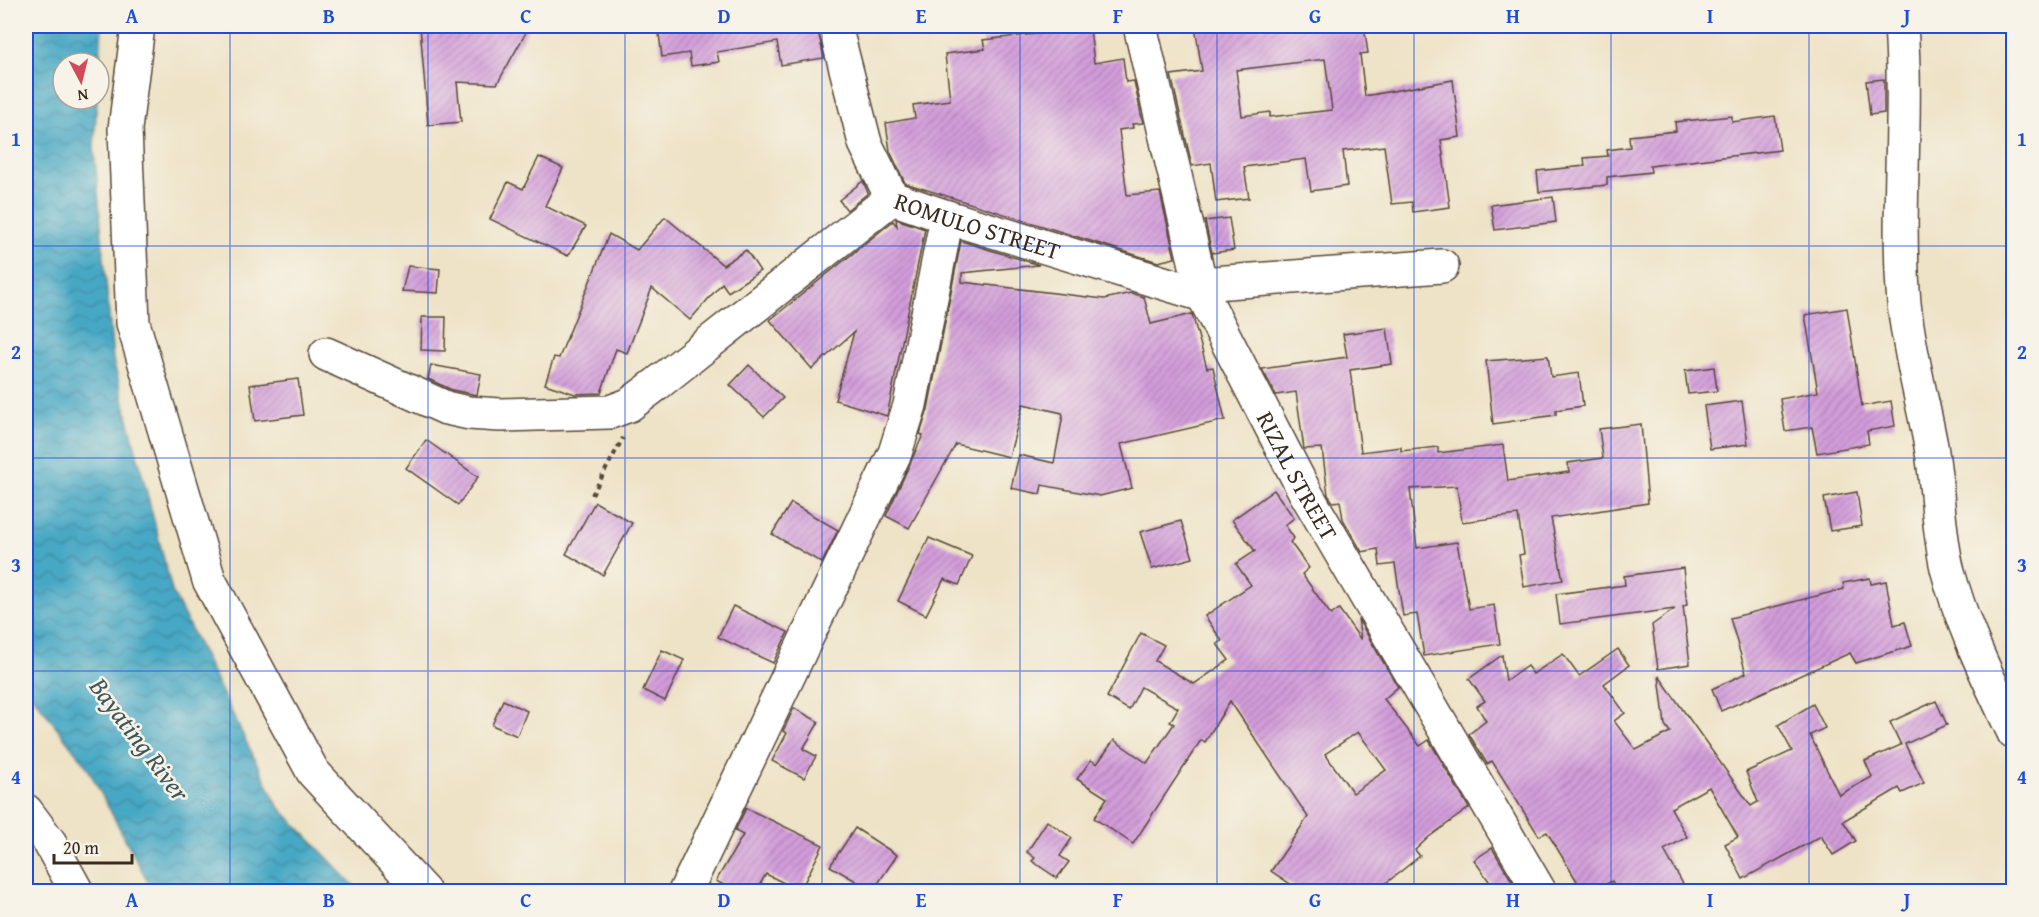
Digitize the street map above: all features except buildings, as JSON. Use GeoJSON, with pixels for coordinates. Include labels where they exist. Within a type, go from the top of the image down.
{"type":"FeatureCollection","features":[{"type":"Feature","properties":{"kind":"street"},"geometry":{"type":"LineString","coordinates":[[138,26],[125,129],[133,323],[210,580],[313,772],[424,891]]}},
{"type":"Feature","properties":{"kind":"street","name":"ROMULO STREET"},"geometry":{"type":"LineString","coordinates":[[835,26],[865,143],[892,198],[946,217],[1201,290]]}},
{"type":"Feature","properties":{"kind":"street","name":"RIZAL STREET"},"geometry":{"type":"LineString","coordinates":[[1140,26],[1201,290],[1305,492],[1540,891]]}},
{"type":"Feature","properties":{"kind":"street"},"geometry":{"type":"LineString","coordinates":[[1901,26],[1905,79],[1902,219],[1904,302],[1913,370],[1931,446],[1947,568],[1975,648],[2013,733]]}},
{"type":"Feature","properties":{"kind":"street"},"geometry":{"type":"LineString","coordinates":[[326,354],[446,408],[469,413],[500,415],[610,412],[629,405],[892,198]]}},
{"type":"Feature","properties":{"kind":"street"},"geometry":{"type":"LineString","coordinates":[[685,891],[895,453],[910,405],[946,217]]}},
{"type":"Feature","properties":{"kind":"street"},"geometry":{"type":"LineString","coordinates":[[1201,290],[1442,266]]}},
{"type":"Feature","properties":{"kind":"street"},"geometry":{"type":"LineString","coordinates":[[26,811],[50,843],[77,891]]}},
{"type":"Feature","properties":{"kind":"path"},"geometry":{"type":"LineString","coordinates":[[592,495],[628,425],[629,405]]}},
{"type":"Feature","properties":{"kind":"water","name":"Bayating River"},"geometry":{"type":"Polygon","coordinates":[[[26,26],[102,26],[100,51],[51,51],[51,111],[96,111],[94,147],[113,360],[172,591],[278,806],[359,891],[153,891],[87,767],[26,687],[26,26]]]}}]}
